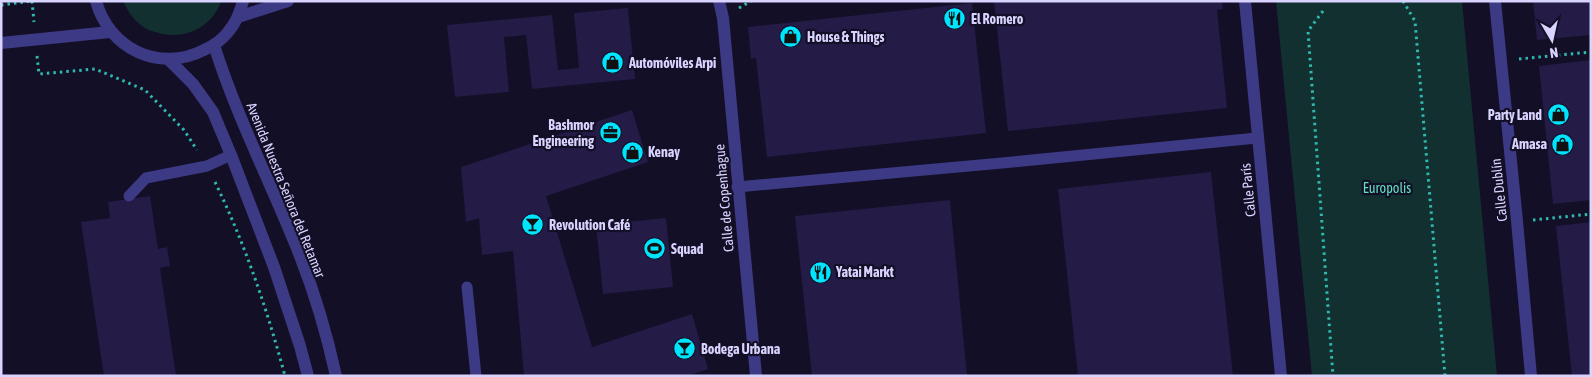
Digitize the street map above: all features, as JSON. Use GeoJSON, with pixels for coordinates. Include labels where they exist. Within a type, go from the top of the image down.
{"type":"FeatureCollection","features":[{"type":"Feature","properties":{"kind":"street"},"geometry":{"type":"LineString","coordinates":[[96,1],[100,14],[110,32],[126,46],[147,56],[168,60],[193,56],[214,45],[228,33],[238,17],[243,1]]}},
{"type":"Feature","properties":{"kind":"street"},"geometry":{"type":"LineString","coordinates":[[238,17],[288,1]]}},
{"type":"Feature","properties":{"kind":"street","name":"Calle de Copenhague"},"geometry":{"type":"LineString","coordinates":[[720,1],[756,376]]}},
{"type":"Feature","properties":{"kind":"street","name":"Calle de Copenhague"},"geometry":{"type":"LineString","coordinates":[[723,18],[727,1]]}},
{"type":"Feature","properties":{"kind":"street","name":"Calle París"},"geometry":{"type":"LineString","coordinates":[[1245,1],[1281,376]]}},
{"type":"Feature","properties":{"kind":"street","name":"Calle Dublín"},"geometry":{"type":"LineString","coordinates":[[1494,1],[1518,221],[1531,376]]}},
{"type":"Feature","properties":{"kind":"street"},"geometry":{"type":"LineString","coordinates":[[1,43],[110,32]]}},
{"type":"Feature","properties":{"kind":"street","name":"Avenida Nuestra Señora del Retamar"},"geometry":{"type":"LineString","coordinates":[[214,45],[234,103],[301,258],[328,341],[336,376]]}},
{"type":"Feature","properties":{"kind":"street"},"geometry":{"type":"LineString","coordinates":[[168,60],[194,84],[213,112],[232,155],[274,267],[308,376]]}},
{"type":"Feature","properties":{"kind":"lane"},"geometry":{"type":"LineString","coordinates":[[737,187],[1258,138]]}},
{"type":"Feature","properties":{"kind":"lane"},"geometry":{"type":"LineString","coordinates":[[129,196],[146,178],[207,166],[232,155]]}},
{"type":"Feature","properties":{"kind":"lane"},"geometry":{"type":"LineString","coordinates":[[467,287],[476,376]]}},
{"type":"Feature","properties":{"kind":"path"},"geometry":{"type":"LineString","coordinates":[[1,5],[32,1]]}},
{"type":"Feature","properties":{"kind":"path"},"geometry":{"type":"LineString","coordinates":[[1403,1],[1415,21],[1446,376]]}},
{"type":"Feature","properties":{"kind":"path"},"geometry":{"type":"LineString","coordinates":[[1323,11],[1308,32],[1333,376]]}},
{"type":"Feature","properties":{"kind":"path"},"geometry":{"type":"LineString","coordinates":[[1501,61],[1591,52]]}},
{"type":"Feature","properties":{"kind":"path"},"geometry":{"type":"LineString","coordinates":[[1518,221],[1591,214]]}},
{"type":"Feature","properties":{"kind":"green space"},"geometry":{"type":"Polygon","coordinates":[[[123,1],[221,1],[211,19],[203,25],[185,34],[175,35],[155,32],[145,28],[132,16],[123,1]]]}},
{"type":"Feature","properties":{"kind":"green space","name":"Europolis"},"geometry":{"type":"Polygon","coordinates":[[[1276,1],[1462,1],[1497,376],[1312,376],[1276,1]]]}},
{"type":"Feature","properties":{"kind":"building"},"geometry":{"type":"Polygon","coordinates":[[[994,1],[1222,1],[1223,9],[1217,10],[1227,108],[1008,131],[994,1]]]}},
{"type":"Feature","properties":{"kind":"building"},"geometry":{"type":"Polygon","coordinates":[[[1533,1],[1591,1],[1591,35],[1537,40],[1533,1]]]}},
{"type":"Feature","properties":{"kind":"building"},"geometry":{"type":"Polygon","coordinates":[[[972,3],[986,133],[767,157],[756,58],[751,59],[748,27],[972,3]]]}},
{"type":"Feature","properties":{"kind":"building"},"geometry":{"type":"Polygon","coordinates":[[[628,8],[635,79],[532,89],[526,35],[504,37],[509,92],[455,97],[447,25],[552,15],[558,70],[579,68],[574,13],[628,8]]]}},
{"type":"Feature","properties":{"kind":"building"},"geometry":{"type":"Polygon","coordinates":[[[1591,60],[1591,200],[1553,204],[1539,66],[1591,60]]]}},
{"type":"Feature","properties":{"kind":"building"},"geometry":{"type":"Polygon","coordinates":[[[632,110],[648,162],[546,196],[592,347],[692,314],[708,369],[687,376],[524,376],[513,251],[482,255],[479,218],[466,222],[461,167],[632,110]]]}},
{"type":"Feature","properties":{"kind":"building"},"geometry":{"type":"Polygon","coordinates":[[[1211,172],[1233,376],[1078,376],[1058,189],[1211,172]]]}},
{"type":"Feature","properties":{"kind":"building"},"geometry":{"type":"Polygon","coordinates":[[[150,196],[158,249],[167,247],[170,266],[160,268],[176,376],[104,376],[81,222],[110,218],[108,202],[150,196]]]}},
{"type":"Feature","properties":{"kind":"building"},"geometry":{"type":"Polygon","coordinates":[[[950,200],[967,376],[812,376],[795,216],[950,200]]]}},
{"type":"Feature","properties":{"kind":"building"},"geometry":{"type":"Polygon","coordinates":[[[666,218],[673,287],[603,294],[596,225],[666,218]]]}},
{"type":"Feature","properties":{"kind":"building"},"geometry":{"type":"Polygon","coordinates":[[[1591,222],[1591,376],[1572,376],[1556,226],[1591,222]]]}},
{"type":"Feature","properties":{"kind":"place","name":"El Romero"},"geometry":{"type":"Point","coordinates":[955,19]}},
{"type":"Feature","properties":{"kind":"place","name":"House & Things"},"geometry":{"type":"Point","coordinates":[791,37]}},
{"type":"Feature","properties":{"kind":"place","name":"Automóviles Arpi"},"geometry":{"type":"Point","coordinates":[613,63]}},
{"type":"Feature","properties":{"kind":"place","name":"Party Land"},"geometry":{"type":"Point","coordinates":[1558,115]}},
{"type":"Feature","properties":{"kind":"place","name":"Bashmor Engineering"},"geometry":{"type":"Point","coordinates":[610,133]}},
{"type":"Feature","properties":{"kind":"place","name":"Amasa"},"geometry":{"type":"Point","coordinates":[1563,144]}},
{"type":"Feature","properties":{"kind":"place","name":"Kenay"},"geometry":{"type":"Point","coordinates":[632,152]}},
{"type":"Feature","properties":{"kind":"place","name":"Revolution Café"},"geometry":{"type":"Point","coordinates":[533,225]}},
{"type":"Feature","properties":{"kind":"place","name":"Squad"},"geometry":{"type":"Point","coordinates":[655,249]}},
{"type":"Feature","properties":{"kind":"place","name":"Yatai Markt"},"geometry":{"type":"Point","coordinates":[820,272]}},
{"type":"Feature","properties":{"kind":"place","name":"Bodega Urbana"},"geometry":{"type":"Point","coordinates":[685,349]}}]}
